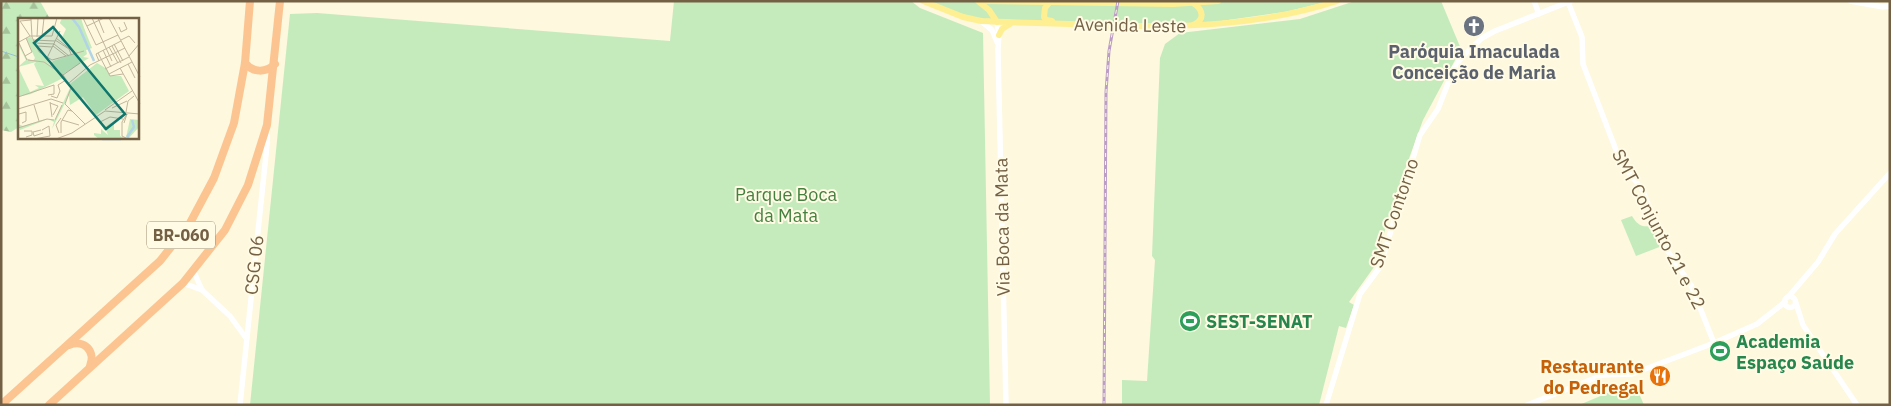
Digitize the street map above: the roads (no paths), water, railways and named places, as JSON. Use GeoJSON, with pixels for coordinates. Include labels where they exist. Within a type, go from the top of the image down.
{"type":"FeatureCollection","features":[{"type":"Feature","properties":{"kind":"highway","name":"BR-060"},"geometry":{"type":"LineString","coordinates":[[2,405],[160,261],[190,223],[214,178],[234,123],[245,63],[250,1]]}},
{"type":"Feature","properties":{"kind":"highway","name":"BR-060"},"geometry":{"type":"LineString","coordinates":[[49,405],[183,284],[225,230],[248,185],[267,124],[275,64],[280,1]]}},
{"type":"Feature","properties":{"kind":"highway"},"geometry":{"type":"LineString","coordinates":[[245,63],[253,70],[264,71],[275,64]]}},
{"type":"Feature","properties":{"kind":"highway"},"geometry":{"type":"LineString","coordinates":[[65,347],[72,343],[78,343],[88,348],[91,352],[92,360],[88,370]]}},
{"type":"Feature","properties":{"kind":"main road","name":"Avenida Leste"},"geometry":{"type":"LineString","coordinates":[[924,1],[963,18],[981,21],[1123,26],[1192,26],[1266,18],[1337,1]]}},
{"type":"Feature","properties":{"kind":"main road"},"geometry":{"type":"LineString","coordinates":[[978,1],[989,10],[997,22]]}},
{"type":"Feature","properties":{"kind":"main road","name":"Avenida Leste"},"geometry":{"type":"LineString","coordinates":[[987,1],[1105,4],[1218,1]]}},
{"type":"Feature","properties":{"kind":"main road"},"geometry":{"type":"LineString","coordinates":[[1049,3],[1043,12],[1044,18],[1062,24]]}},
{"type":"Feature","properties":{"kind":"main road"},"geometry":{"type":"LineString","coordinates":[[1192,3],[1201,10],[1202,15],[1197,23],[1192,26]]}},
{"type":"Feature","properties":{"kind":"main road"},"geometry":{"type":"LineString","coordinates":[[999,35],[1005,26],[1012,23]]}},
{"type":"Feature","properties":{"kind":"street"},"geometry":{"type":"LineString","coordinates":[[1534,1],[1539,14]]}},
{"type":"Feature","properties":{"kind":"street"},"geometry":{"type":"LineString","coordinates":[[1850,1],[1883,7],[1890,6]]}},
{"type":"Feature","properties":{"kind":"street","name":"SMT Contorno"},"geometry":{"type":"LineString","coordinates":[[1326,405],[1360,294],[1380,267],[1420,135],[1438,109],[1454,68],[1462,57],[1482,38],[1569,2]]}},
{"type":"Feature","properties":{"kind":"street","name":"SMT Conjunto 21 e 22"},"geometry":{"type":"LineString","coordinates":[[1569,2],[1582,37],[1583,64],[1621,164],[1642,189],[1667,250],[1691,285],[1714,343]]}},
{"type":"Feature","properties":{"kind":"street","name":"Via Boca da Mata"},"geometry":{"type":"LineString","coordinates":[[981,21],[994,33],[998,49]]}},
{"type":"Feature","properties":{"kind":"street","name":"Via Boca da Mata"},"geometry":{"type":"LineString","coordinates":[[997,22],[999,35],[1006,405]]}},
{"type":"Feature","properties":{"kind":"street","name":"CSG 06"},"geometry":{"type":"LineString","coordinates":[[240,405],[267,145],[267,124]]}},
{"type":"Feature","properties":{"kind":"street"},"geometry":{"type":"LineString","coordinates":[[1527,405],[1603,375],[1632,374],[1714,343],[1757,324],[1776,309],[1790,302],[1801,282],[1818,262],[1835,234],[1890,173]]}},
{"type":"Feature","properties":{"kind":"street"},"geometry":{"type":"LineString","coordinates":[[194,272],[202,290],[230,316],[246,340]]}},
{"type":"Feature","properties":{"kind":"street"},"geometry":{"type":"LineString","coordinates":[[183,284],[202,290]]}},
{"type":"Feature","properties":{"kind":"street"},"geometry":{"type":"LineString","coordinates":[[1790,302],[1857,405]]}},
{"type":"Feature","properties":{"kind":"waterway"},"geometry":{"type":"LineString","coordinates":[[1,51],[18,57]]}},
{"type":"Feature","properties":{"kind":"railway"},"geometry":{"type":"LineString","coordinates":[[1104,405],[1106,92],[1109,51],[1118,1]]}},
{"type":"Feature","properties":{"kind":"place","name":"Paróquia Imaculada Conceição de Maria"},"geometry":{"type":"Point","coordinates":[1474,26]}},
{"type":"Feature","properties":{"kind":"place","name":"SEST-SENAT"},"geometry":{"type":"Point","coordinates":[1190,321]}},
{"type":"Feature","properties":{"kind":"place","name":"Academia Espaço Saúde"},"geometry":{"type":"Point","coordinates":[1720,351]}},
{"type":"Feature","properties":{"kind":"place","name":"Restaurante do Pedregal"},"geometry":{"type":"Point","coordinates":[1660,376]}},
{"type":"Feature","properties":{"kind":"park label","name":"Parque Boca da Mata"},"geometry":{"type":"Point","coordinates":[786,204]}}]}
